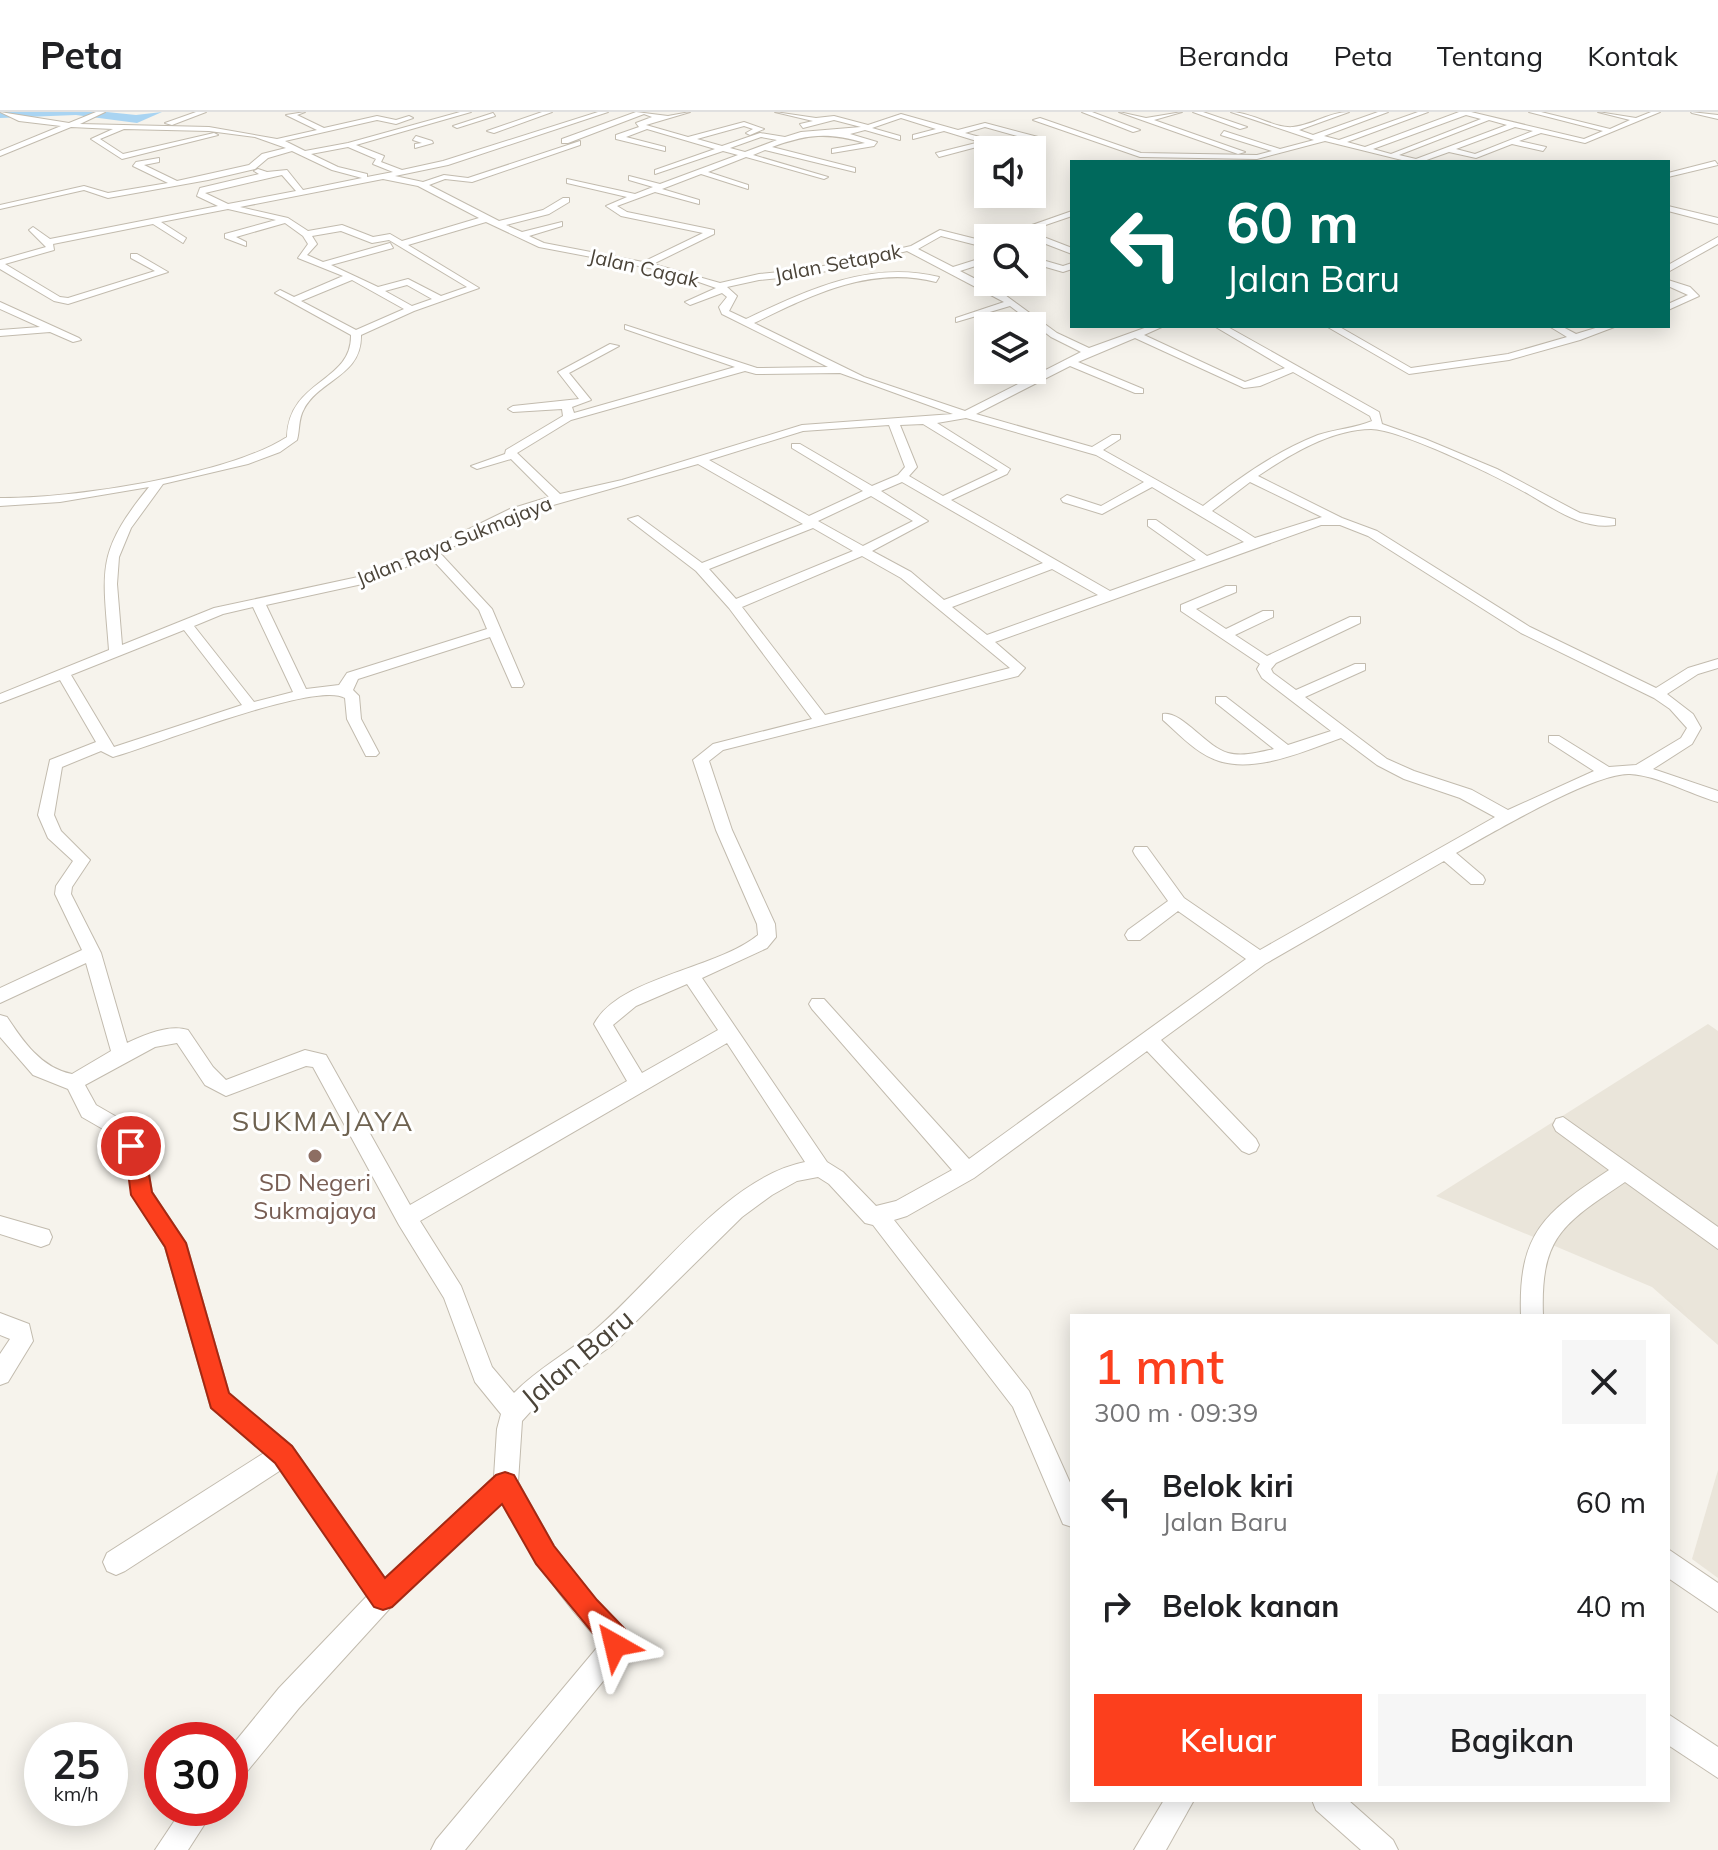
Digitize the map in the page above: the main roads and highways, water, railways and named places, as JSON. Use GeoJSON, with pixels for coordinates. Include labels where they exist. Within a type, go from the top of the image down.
{"type":"FeatureCollection","features":[{"type":"Feature","properties":{"kind":"waterway"},"geometry":{"type":"LineString","coordinates":[[0,114],[76,112],[137,119],[156,112]]}},
{"type":"Feature","properties":{"kind":"place","name":"SD Negeri Sukmajaya"},"geometry":{"type":"Point","coordinates":[315,1156]}},
{"type":"Feature","properties":{"kind":"district","name":"SUKMAJAYA"},"geometry":{"type":"Point","coordinates":[323,1121]}}]}
